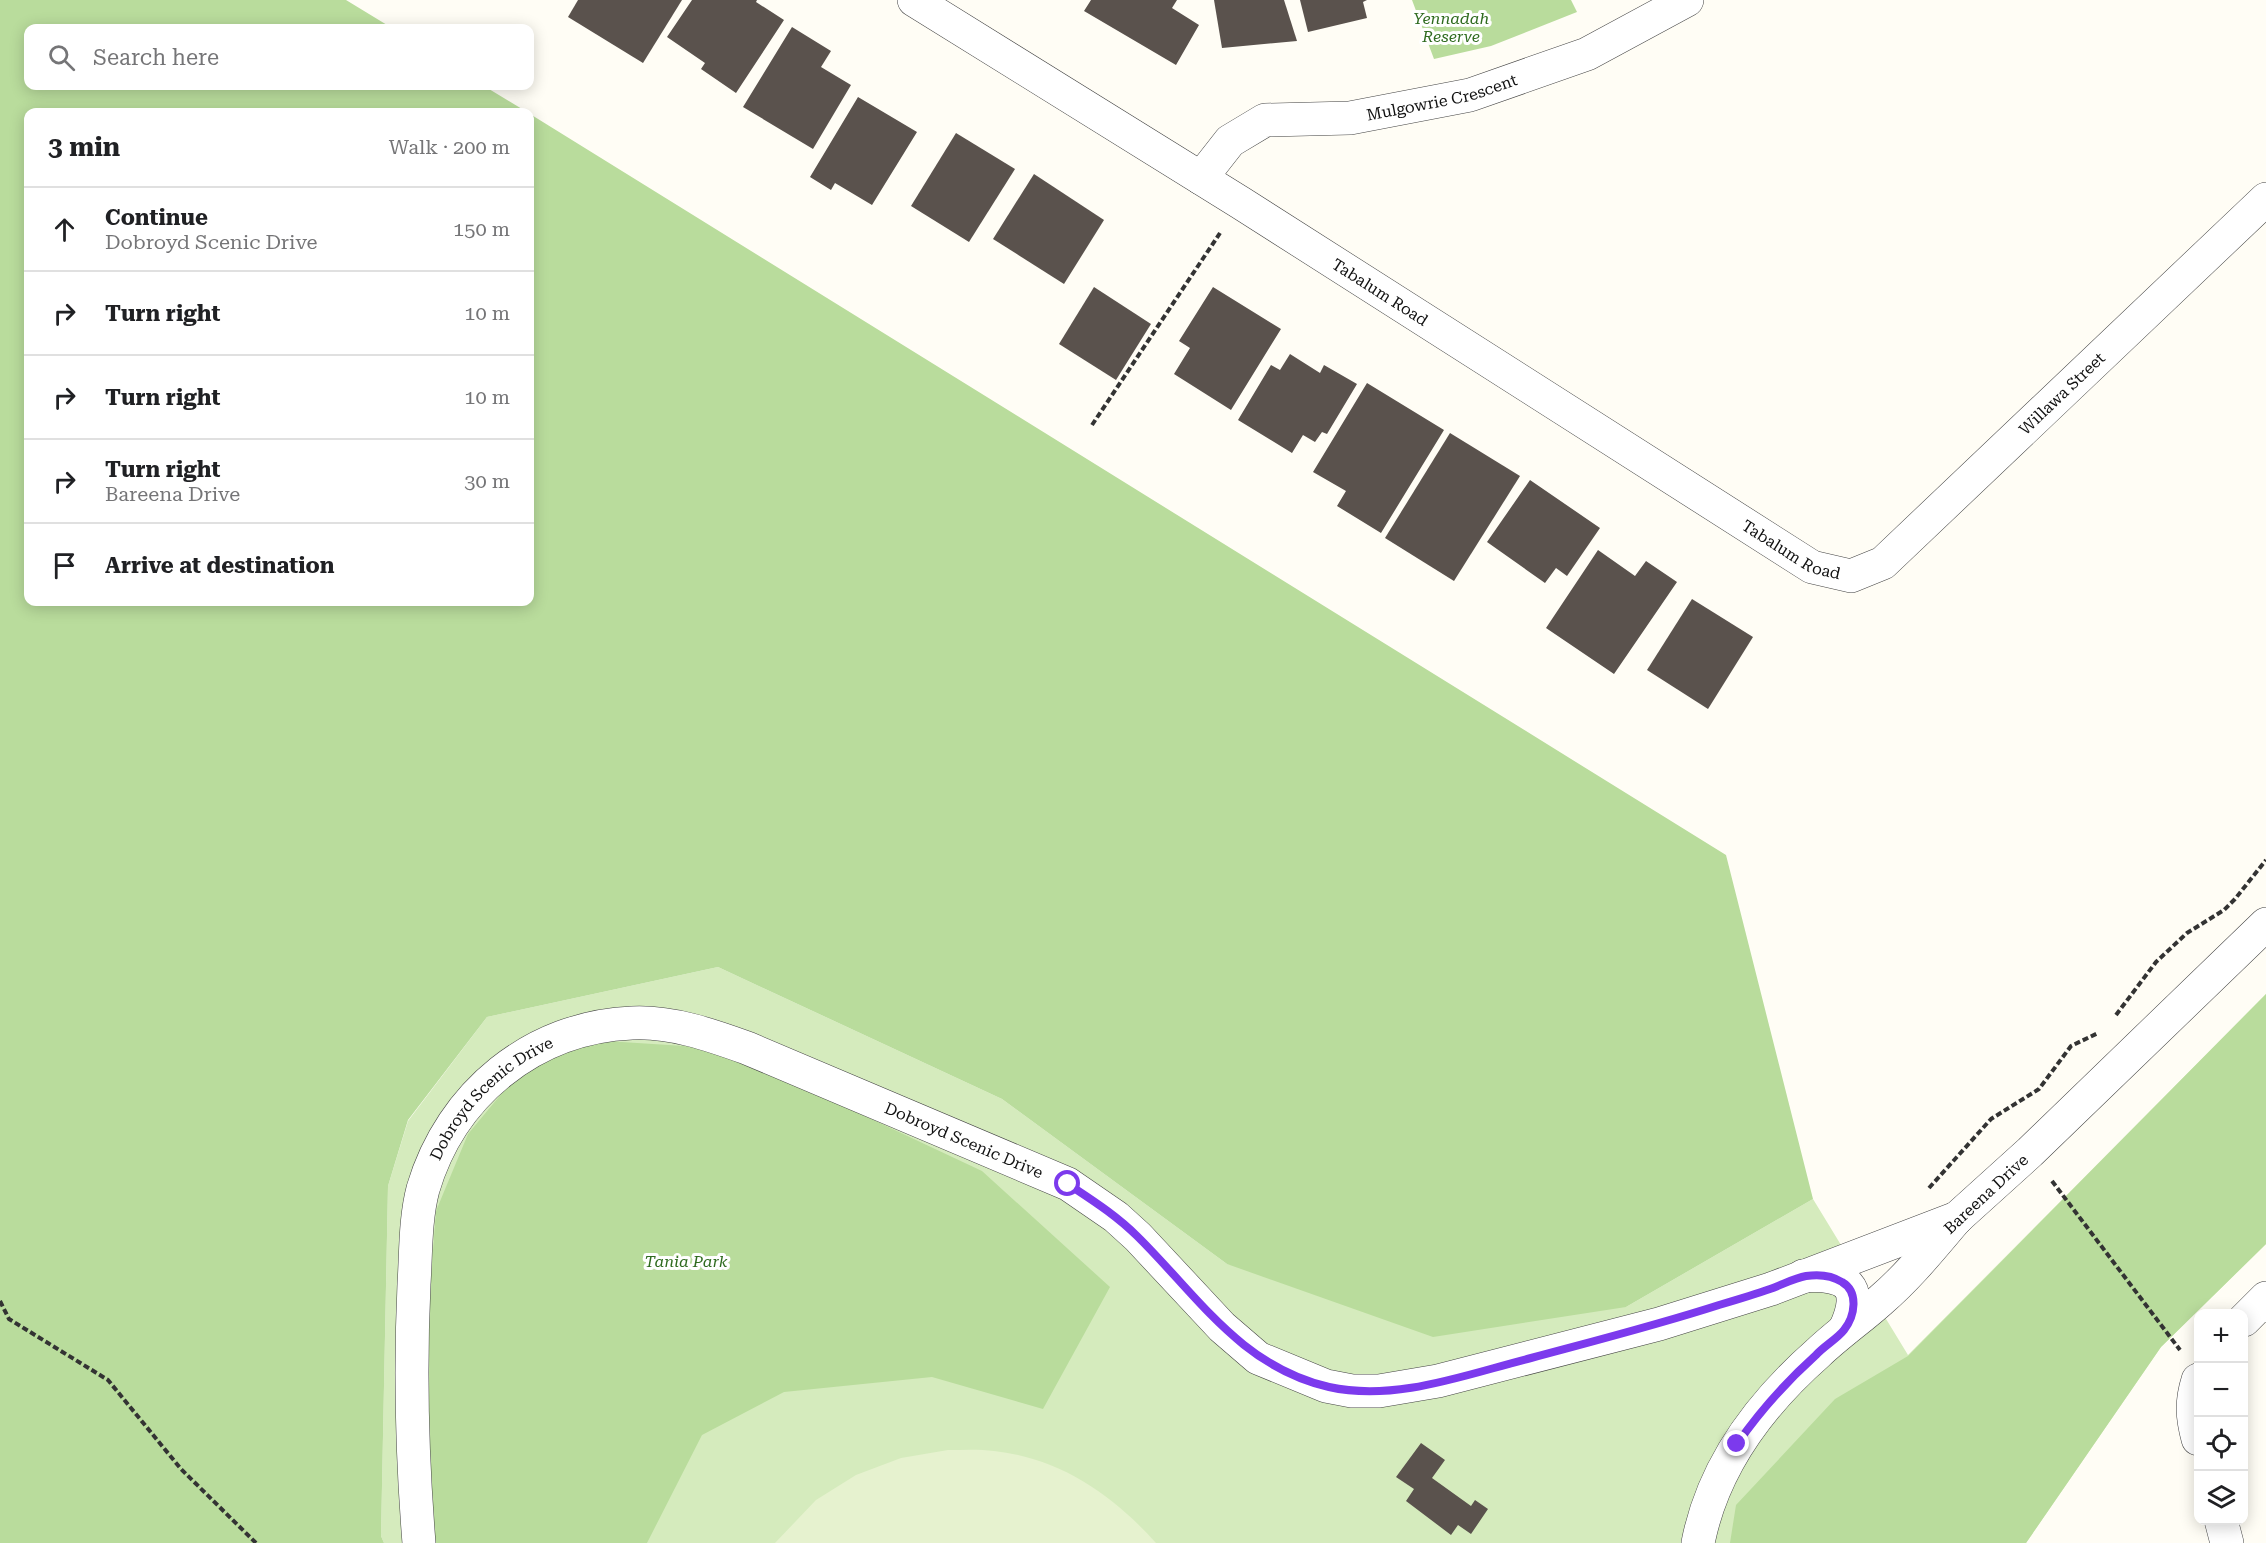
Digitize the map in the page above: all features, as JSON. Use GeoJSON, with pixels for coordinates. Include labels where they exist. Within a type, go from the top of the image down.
{"type":"FeatureCollection","features":[{"type":"Feature","properties":{"kind":"street","name":"Tabalum Road"},"geometry":{"type":"LineString","coordinates":[[914,0],[1241,203],[1812,567],[1851,576]]}},
{"type":"Feature","properties":{"kind":"street","name":"Mulgowrie Crescent"},"geometry":{"type":"LineString","coordinates":[[1201,178],[1230,141],[1265,120],[1350,118],[1470,96],[1587,54],[1687,0]]}},
{"type":"Feature","properties":{"kind":"street","name":"Willawa Street"},"geometry":{"type":"LineString","coordinates":[[1851,576],[1883,563],[2266,199]]}},
{"type":"Feature","properties":{"kind":"street","name":"Bareena Drive"},"geometry":{"type":"LineString","coordinates":[[1698,1543],[1716,1483],[1737,1444],[1762,1409],[1816,1354],[1905,1278],[1957,1218],[2030,1152],[2266,924]]}},
{"type":"Feature","properties":{"kind":"street","name":"Dobroyd Scenic Drive"},"geometry":{"type":"LineString","coordinates":[[419,1543],[412,1441],[412,1320],[417,1232],[423,1191],[437,1152],[458,1115],[483,1087],[505,1068],[545,1043],[603,1027],[633,1022],[670,1026],[709,1034],[1068,1184],[1123,1223],[1221,1327],[1258,1358],[1326,1386],[1352,1391],[1379,1391],[1449,1379],[1659,1324],[1771,1289],[1957,1218]]}},
{"type":"Feature","properties":{"kind":"street"},"geometry":{"type":"LineString","coordinates":[[1803,1276],[1830,1276],[1847,1285],[1854,1302],[1853,1311],[1845,1329]]}},
{"type":"Feature","properties":{"kind":"street"},"geometry":{"type":"LineString","coordinates":[[2248,1316],[2266,1298]]}},
{"type":"Feature","properties":{"kind":"street"},"geometry":{"type":"LineString","coordinates":[[2192,1368],[2194,1422]]}},
{"type":"Feature","properties":{"kind":"street"},"geometry":{"type":"LineString","coordinates":[[2222,1525],[2228,1543]]}},
{"type":"Feature","properties":{"kind":"path"},"geometry":{"type":"LineString","coordinates":[[1092,425],[1241,203]]}},
{"type":"Feature","properties":{"kind":"path"},"geometry":{"type":"LineString","coordinates":[[2115,1017],[2156,962],[2187,933],[2224,910],[2266,860]]}},
{"type":"Feature","properties":{"kind":"path"},"geometry":{"type":"LineString","coordinates":[[1926,1191],[1991,1119],[2039,1089],[2071,1046],[2103,1029]]}},
{"type":"Feature","properties":{"kind":"path"},"geometry":{"type":"LineString","coordinates":[[2030,1152],[2192,1368]]}},
{"type":"Feature","properties":{"kind":"path"},"geometry":{"type":"LineString","coordinates":[[0,1300],[9,1319],[108,1380],[181,1469],[256,1543]]}},
{"type":"Feature","properties":{"kind":"green space"},"geometry":{"type":"Polygon","coordinates":[[[0,0],[346,0],[385,24],[24,24],[24,90],[491,90],[520,108],[24,108],[24,606],[534,606],[534,116],[1726,855],[1813,1199],[1626,1307],[1433,1337],[1227,1264],[1002,1099],[718,967],[487,1017],[408,1120],[388,1186],[381,1536],[384,1543],[0,1543],[0,0]]]}},
{"type":"Feature","properties":{"kind":"green space","name":"Yennadah Reserve"},"geometry":{"type":"Polygon","coordinates":[[[1412,0],[1571,0],[1577,12],[1491,46],[1434,59],[1412,0]]]}},
{"type":"Feature","properties":{"kind":"green space","name":"Tania Park"},"geometry":{"type":"Polygon","coordinates":[[[718,967],[1002,1099],[1227,1264],[1626,1307],[1813,1199],[1908,1355],[2266,994],[2266,1244],[2200,1309],[2194,1309],[2194,1315],[2161,1347],[2026,1543],[384,1543],[381,1536],[388,1186],[408,1121],[487,1017],[718,967]]]}},
{"type":"Feature","properties":{"kind":"green space"},"geometry":{"type":"Polygon","coordinates":[[[2266,994],[2266,1244],[2200,1309],[2194,1309],[2194,1315],[2161,1347],[2026,1543],[1730,1543],[1736,1505],[1835,1399],[1908,1356],[2266,994]]]}},
{"type":"Feature","properties":{"kind":"green space"},"geometry":{"type":"Polygon","coordinates":[[[606,1041],[700,1047],[801,1086],[982,1171],[1110,1287],[1043,1409],[932,1377],[784,1392],[702,1435],[647,1543],[434,1543],[428,1492],[426,1342],[436,1211],[468,1134],[532,1057],[606,1041]]]}},
{"type":"Feature","properties":{"kind":"green space"},"geometry":{"type":"Polygon","coordinates":[[[948,1450],[988,1450],[1018,1455],[1063,1471],[1084,1482],[1122,1509],[1156,1543],[775,1543],[816,1500],[856,1475],[901,1458],[948,1450]]]}},
{"type":"Feature","properties":{"kind":"building"},"geometry":{"type":"Polygon","coordinates":[[[578,0],[682,0],[643,63],[568,17],[578,0]]]}},
{"type":"Feature","properties":{"kind":"building"},"geometry":{"type":"Polygon","coordinates":[[[692,0],[757,0],[756,2],[784,20],[736,93],[701,69],[705,63],[667,37],[692,0]]]}},
{"type":"Feature","properties":{"kind":"building"},"geometry":{"type":"Polygon","coordinates":[[[1091,0],[1177,0],[1172,8],[1199,25],[1176,65],[1084,11],[1091,0]]]}},
{"type":"Feature","properties":{"kind":"building"},"geometry":{"type":"Polygon","coordinates":[[[1214,0],[1284,0],[1297,41],[1222,48],[1214,0]]]}},
{"type":"Feature","properties":{"kind":"building"},"geometry":{"type":"Polygon","coordinates":[[[1300,0],[1367,0],[1363,2],[1367,18],[1308,32],[1300,0]]]}},
{"type":"Feature","properties":{"kind":"building"},"geometry":{"type":"Polygon","coordinates":[[[792,27],[831,51],[821,67],[851,85],[813,149],[743,107],[792,27]]]}},
{"type":"Feature","properties":{"kind":"building"},"geometry":{"type":"Polygon","coordinates":[[[858,97],[917,132],[872,205],[835,183],[831,190],[810,177],[858,97]]]}},
{"type":"Feature","properties":{"kind":"building"},"geometry":{"type":"Polygon","coordinates":[[[956,133],[1015,169],[969,242],[911,206],[956,133]]]}},
{"type":"Feature","properties":{"kind":"building"},"geometry":{"type":"Polygon","coordinates":[[[1034,174],[1104,220],[1064,284],[993,239],[1034,174]]]}},
{"type":"Feature","properties":{"kind":"building"},"geometry":{"type":"Polygon","coordinates":[[[1094,287],[1151,324],[1116,380],[1059,344],[1094,287]]]}},
{"type":"Feature","properties":{"kind":"building"},"geometry":{"type":"Polygon","coordinates":[[[1213,287],[1281,329],[1231,410],[1174,374],[1190,348],[1179,341],[1213,287]]]}},
{"type":"Feature","properties":{"kind":"building"},"geometry":{"type":"Polygon","coordinates":[[[1290,354],[1320,373],[1324,365],[1357,384],[1327,434],[1322,432],[1315,442],[1303,435],[1292,453],[1238,420],[1271,365],[1280,370],[1290,354]]]}},
{"type":"Feature","properties":{"kind":"building"},"geometry":{"type":"Polygon","coordinates":[[[1367,383],[1444,430],[1381,533],[1337,506],[1346,491],[1313,472],[1367,383]]]}},
{"type":"Feature","properties":{"kind":"building"},"geometry":{"type":"Polygon","coordinates":[[[1450,433],[1520,476],[1454,581],[1385,538],[1450,433]]]}},
{"type":"Feature","properties":{"kind":"building"},"geometry":{"type":"Polygon","coordinates":[[[1530,480],[1600,528],[1567,576],[1556,568],[1545,583],[1487,542],[1530,480]]]}},
{"type":"Feature","properties":{"kind":"building"},"geometry":{"type":"Polygon","coordinates":[[[1598,550],[1635,576],[1646,561],[1677,582],[1614,674],[1546,628],[1598,550]]]}},
{"type":"Feature","properties":{"kind":"building"},"geometry":{"type":"Polygon","coordinates":[[[1692,599],[1753,637],[1708,709],[1647,670],[1692,599]]]}},
{"type":"Feature","properties":{"kind":"building"},"geometry":{"type":"Polygon","coordinates":[[[1421,1443],[1445,1460],[1432,1478],[1471,1506],[1475,1500],[1488,1509],[1471,1534],[1458,1525],[1451,1535],[1406,1501],[1414,1489],[1396,1477],[1421,1443]]]}},
{"type":"Feature","properties":{"kind":"route"},"geometry":{"type":"LineString","coordinates":[[1068,1184],[1116,1216],[1221,1327],[1258,1358],[1300,1377],[1326,1386],[1352,1391],[1379,1391],[1418,1386],[1461,1376],[1659,1324],[1771,1289],[1803,1276],[1830,1276],[1840,1280],[1852,1292],[1854,1302],[1853,1311],[1845,1329],[1816,1354],[1762,1409],[1737,1444]]}}]}
